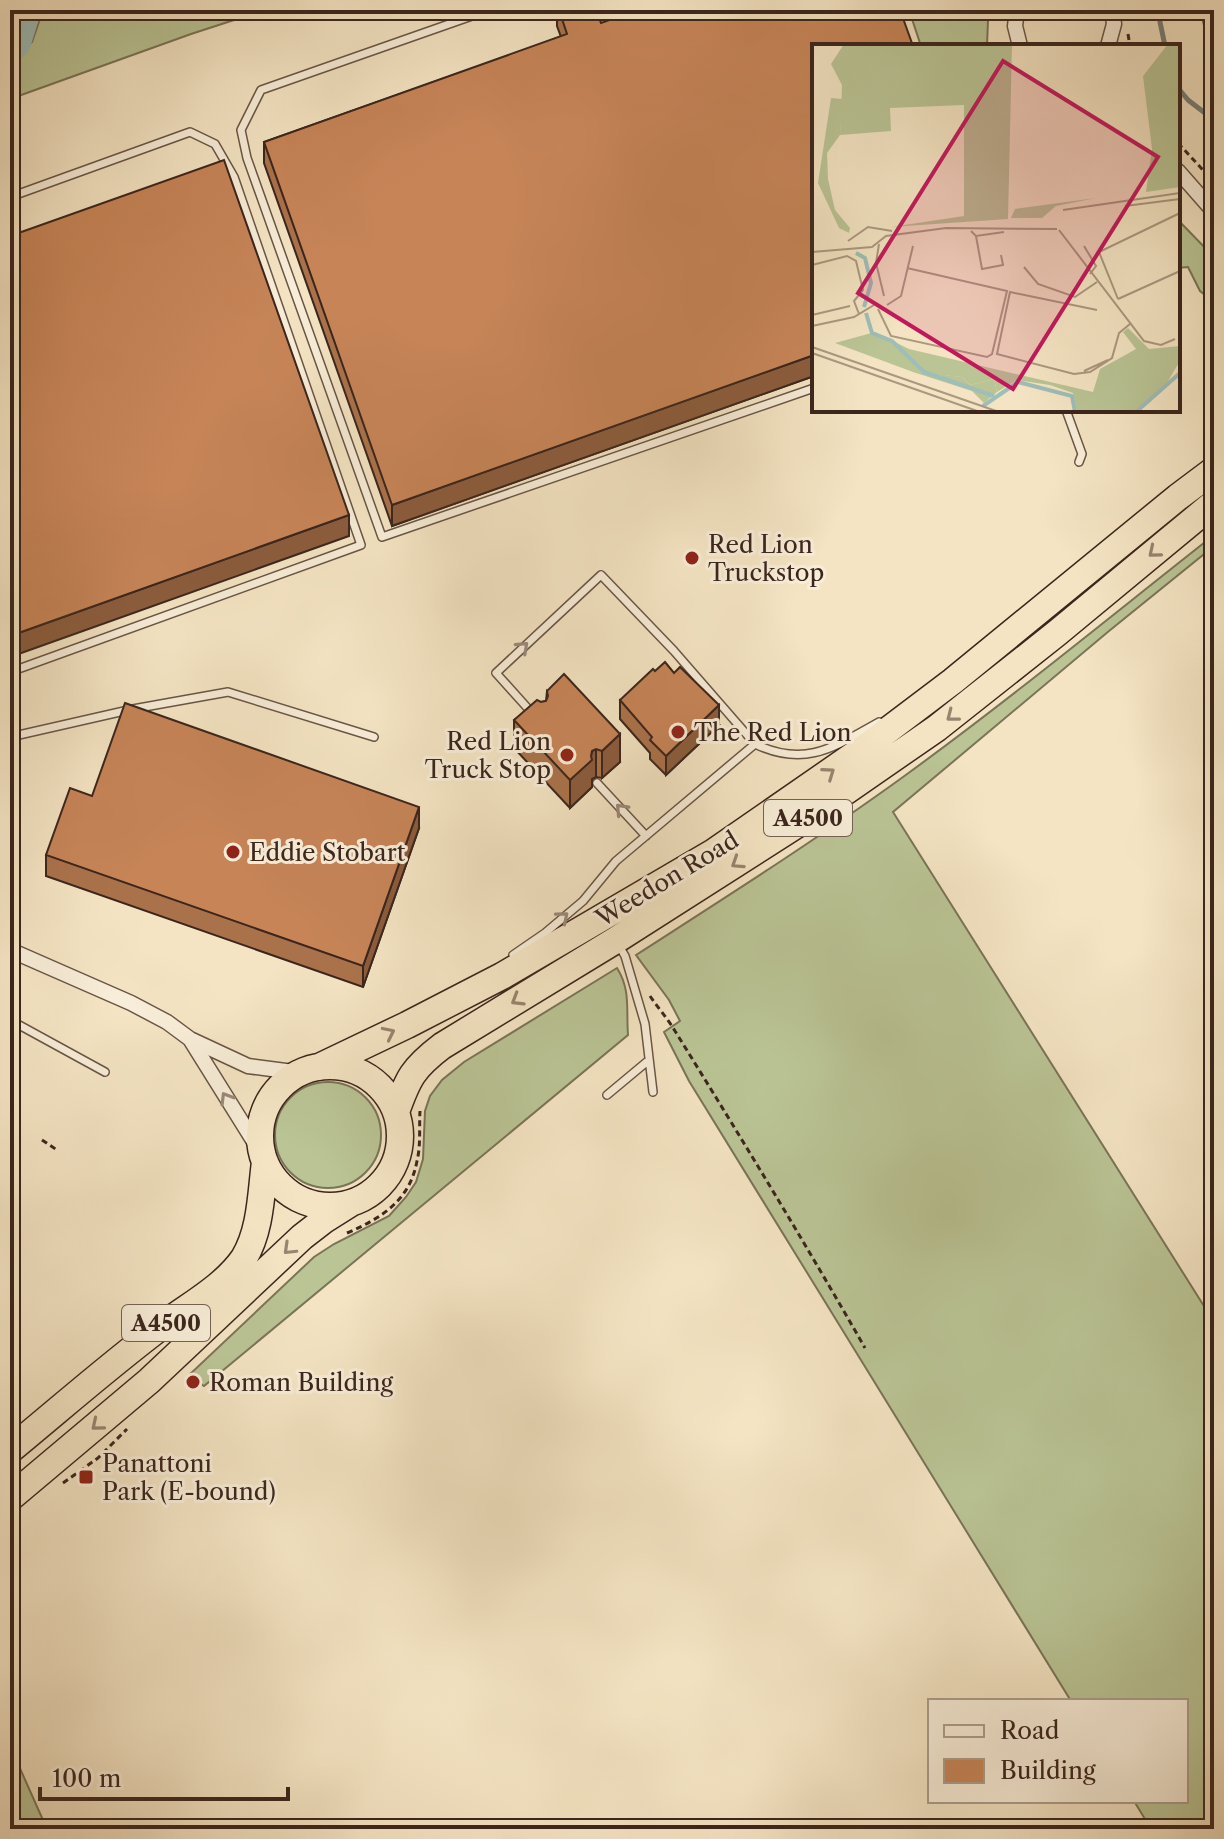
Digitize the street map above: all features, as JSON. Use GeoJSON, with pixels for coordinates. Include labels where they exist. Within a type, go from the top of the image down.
{"type":"FeatureCollection","features":[{"type":"Feature","properties":{"kind":"highway","name":"Weedon Road"},"geometry":{"type":"LineString","coordinates":[[310,1070],[432,1012],[538,956],[714,852],[867,746],[953,681],[1214,470]]}},
{"type":"Feature","properties":{"kind":"highway","name":"Weedon Road"},"geometry":{"type":"LineString","coordinates":[[408,1110],[405,1085],[423,1060],[807,818],[937,728],[1214,503]]}},
{"type":"Feature","properties":{"kind":"highway"},"geometry":{"type":"LineString","coordinates":[[310,1070],[341,1067],[364,1075],[408,1110]]}},
{"type":"Feature","properties":{"kind":"highway","name":"A4500"},"geometry":{"type":"LineString","coordinates":[[10,1450],[223,1280],[242,1261],[250,1246],[261,1201],[264,1159],[260,1134],[266,1108],[277,1091],[292,1077],[310,1070]]}},
{"type":"Feature","properties":{"kind":"highway","name":"A4500"},"geometry":{"type":"LineString","coordinates":[[10,1498],[149,1381],[302,1237],[324,1220],[374,1191],[391,1171],[400,1147],[400,1129],[408,1110]]}},
{"type":"Feature","properties":{"kind":"highway"},"geometry":{"type":"LineString","coordinates":[[264,1159],[281,1186],[302,1200],[326,1206],[351,1203]]}},
{"type":"Feature","properties":{"kind":"street"},"geometry":{"type":"LineString","coordinates":[[1110,44],[1114,24],[1112,10]]}},
{"type":"Feature","properties":{"kind":"street"},"geometry":{"type":"LineString","coordinates":[[1015,12],[1015,42]]}},
{"type":"Feature","properties":{"kind":"street"},"geometry":{"type":"LineString","coordinates":[[1180,173],[1214,212]]}},
{"type":"Feature","properties":{"kind":"street"},"geometry":{"type":"LineString","coordinates":[[10,950],[131,1003],[167,1022],[190,1039],[248,1066],[310,1070]]}},
{"type":"Feature","properties":{"kind":"street"},"geometry":{"type":"LineString","coordinates":[[190,1039],[264,1159]]}},
{"type":"Feature","properties":{"kind":"lane"},"geometry":{"type":"LineString","coordinates":[[489,10],[261,90],[241,130],[247,158],[382,537],[812,389]]}},
{"type":"Feature","properties":{"kind":"lane"},"geometry":{"type":"LineString","coordinates":[[1205,10],[1209,30],[1214,36]]}},
{"type":"Feature","properties":{"kind":"lane"},"geometry":{"type":"LineString","coordinates":[[10,197],[190,132],[215,144],[234,177],[361,545],[10,672]]}},
{"type":"Feature","properties":{"kind":"lane"},"geometry":{"type":"LineString","coordinates":[[1067,412],[1082,454],[1079,462]]}},
{"type":"Feature","properties":{"kind":"lane"},"geometry":{"type":"LineString","coordinates":[[542,723],[496,673],[601,575],[674,651],[755,744],[772,752],[794,756],[817,753],[887,718]]}},
{"type":"Feature","properties":{"kind":"lane"},"geometry":{"type":"LineString","coordinates":[[900,710],[953,681]]}},
{"type":"Feature","properties":{"kind":"lane"},"geometry":{"type":"LineString","coordinates":[[10,737],[133,709],[228,692],[374,737]]}},
{"type":"Feature","properties":{"kind":"lane"},"geometry":{"type":"LineString","coordinates":[[507,959],[583,901],[616,861],[755,744]]}},
{"type":"Feature","properties":{"kind":"lane"},"geometry":{"type":"LineString","coordinates":[[597,783],[646,836]]}},
{"type":"Feature","properties":{"kind":"lane"},"geometry":{"type":"LineString","coordinates":[[616,940],[625,956],[645,1024],[653,1092]]}},
{"type":"Feature","properties":{"kind":"lane"},"geometry":{"type":"LineString","coordinates":[[432,1012],[482,977]]}},
{"type":"Feature","properties":{"kind":"lane"},"geometry":{"type":"LineString","coordinates":[[10,1020],[105,1072]]}},
{"type":"Feature","properties":{"kind":"lane"},"geometry":{"type":"LineString","coordinates":[[607,1095],[649,1060]]}},
{"type":"Feature","properties":{"kind":"path"},"geometry":{"type":"LineString","coordinates":[[1180,145],[1214,182]]}},
{"type":"Feature","properties":{"kind":"path"},"geometry":{"type":"LineString","coordinates":[[648,993],[673,1027],[803,1239],[865,1348]]}},
{"type":"Feature","properties":{"kind":"path"},"geometry":{"type":"LineString","coordinates":[[335,1237],[385,1214],[401,1198],[413,1177],[418,1158],[408,1110]]}},
{"type":"Feature","properties":{"kind":"path"},"geometry":{"type":"LineString","coordinates":[[42,1140],[57,1150]]}},
{"type":"Feature","properties":{"kind":"path"},"geometry":{"type":"LineString","coordinates":[[57,1487],[98,1458],[129,1427]]}},
{"type":"Feature","properties":{"kind":"green space"},"geometry":{"type":"Polygon","coordinates":[[[43,10],[265,10],[10,99],[10,65],[32,42],[43,10]]]}},
{"type":"Feature","properties":{"kind":"green space"},"geometry":{"type":"Polygon","coordinates":[[[909,10],[986,10],[987,44],[920,44],[909,10]]]}},
{"type":"Feature","properties":{"kind":"green space"},"geometry":{"type":"Polygon","coordinates":[[[1180,222],[1214,257],[1214,302],[1200,291],[1188,267],[1180,268],[1180,222]]]}},
{"type":"Feature","properties":{"kind":"green space"},"geometry":{"type":"Polygon","coordinates":[[[1214,535],[1214,546],[893,812],[1214,1322],[1214,1829],[1151,1829],[1135,1803],[1188,1803],[1188,1699],[1070,1699],[689,1081],[664,1032],[680,1021],[669,1000],[636,955],[804,846],[903,777],[1214,535]]]}},
{"type":"Feature","properties":{"kind":"green space"},"geometry":{"type":"Polygon","coordinates":[[[617,968],[626,992],[628,1035],[204,1386],[188,1376],[314,1257],[389,1216],[406,1197],[416,1182],[423,1159],[425,1111],[430,1096],[442,1080],[464,1062],[617,968]]]}},
{"type":"Feature","properties":{"kind":"green space"},"geometry":{"type":"Polygon","coordinates":[[[328,1082],[348,1086],[366,1097],[377,1115],[381,1135],[377,1155],[366,1173],[348,1184],[328,1188],[308,1184],[290,1173],[279,1155],[275,1135],[279,1115],[290,1097],[308,1086],[328,1082]]]}},
{"type":"Feature","properties":{"kind":"green space"},"geometry":{"type":"Polygon","coordinates":[[[10,1746],[47,1829],[10,1829],[10,1746]]]}},
{"type":"Feature","properties":{"kind":"building"},"geometry":{"type":"Polygon","coordinates":[[[559,10],[596,10],[601,23],[638,10],[900,10],[912,44],[812,44],[812,356],[392,505],[264,142],[567,34],[559,10]]]}},
{"type":"Feature","properties":{"kind":"building"},"geometry":{"type":"Polygon","coordinates":[[[224,160],[349,515],[10,636],[10,236],[224,160]]]}},
{"type":"Feature","properties":{"kind":"building"},"geometry":{"type":"Polygon","coordinates":[[[665,662],[674,673],[680,667],[719,705],[666,756],[620,700],[665,662]]]}},
{"type":"Feature","properties":{"kind":"building"},"geometry":{"type":"Polygon","coordinates":[[[564,674],[620,734],[602,751],[592,751],[592,760],[570,780],[514,720],[537,700],[546,701],[547,691],[564,674]]]}},
{"type":"Feature","properties":{"kind":"building","name":"Eddie Stobart"},"geometry":{"type":"Polygon","coordinates":[[[125,703],[419,807],[363,966],[46,855],[70,788],[92,796],[125,703]]]}},
{"type":"Feature","properties":{"kind":"waterway"},"geometry":{"type":"LineString","coordinates":[[10,48],[16,43],[26,10]]}},
{"type":"Feature","properties":{"kind":"waterway"},"geometry":{"type":"LineString","coordinates":[[1160,10],[1165,44]]}},
{"type":"Feature","properties":{"kind":"waterway"},"geometry":{"type":"LineString","coordinates":[[1180,90],[1214,120]]}},
{"type":"Feature","properties":{"kind":"place","name":"Red Lion Truckstop"},"geometry":{"type":"Point","coordinates":[692,558]}},
{"type":"Feature","properties":{"kind":"place","name":"The Red Lion"},"geometry":{"type":"Point","coordinates":[678,732]}},
{"type":"Feature","properties":{"kind":"place","name":"Red Lion Truck Stop"},"geometry":{"type":"Point","coordinates":[567,755]}},
{"type":"Feature","properties":{"kind":"place","name":"Eddie Stobart"},"geometry":{"type":"Point","coordinates":[233,852]}},
{"type":"Feature","properties":{"kind":"place","name":"Roman Building"},"geometry":{"type":"Point","coordinates":[193,1382]}},
{"type":"Feature","properties":{"kind":"place","name":"Panattoni Park (E-bound)"},"geometry":{"type":"Point","coordinates":[86,1477]}}]}
